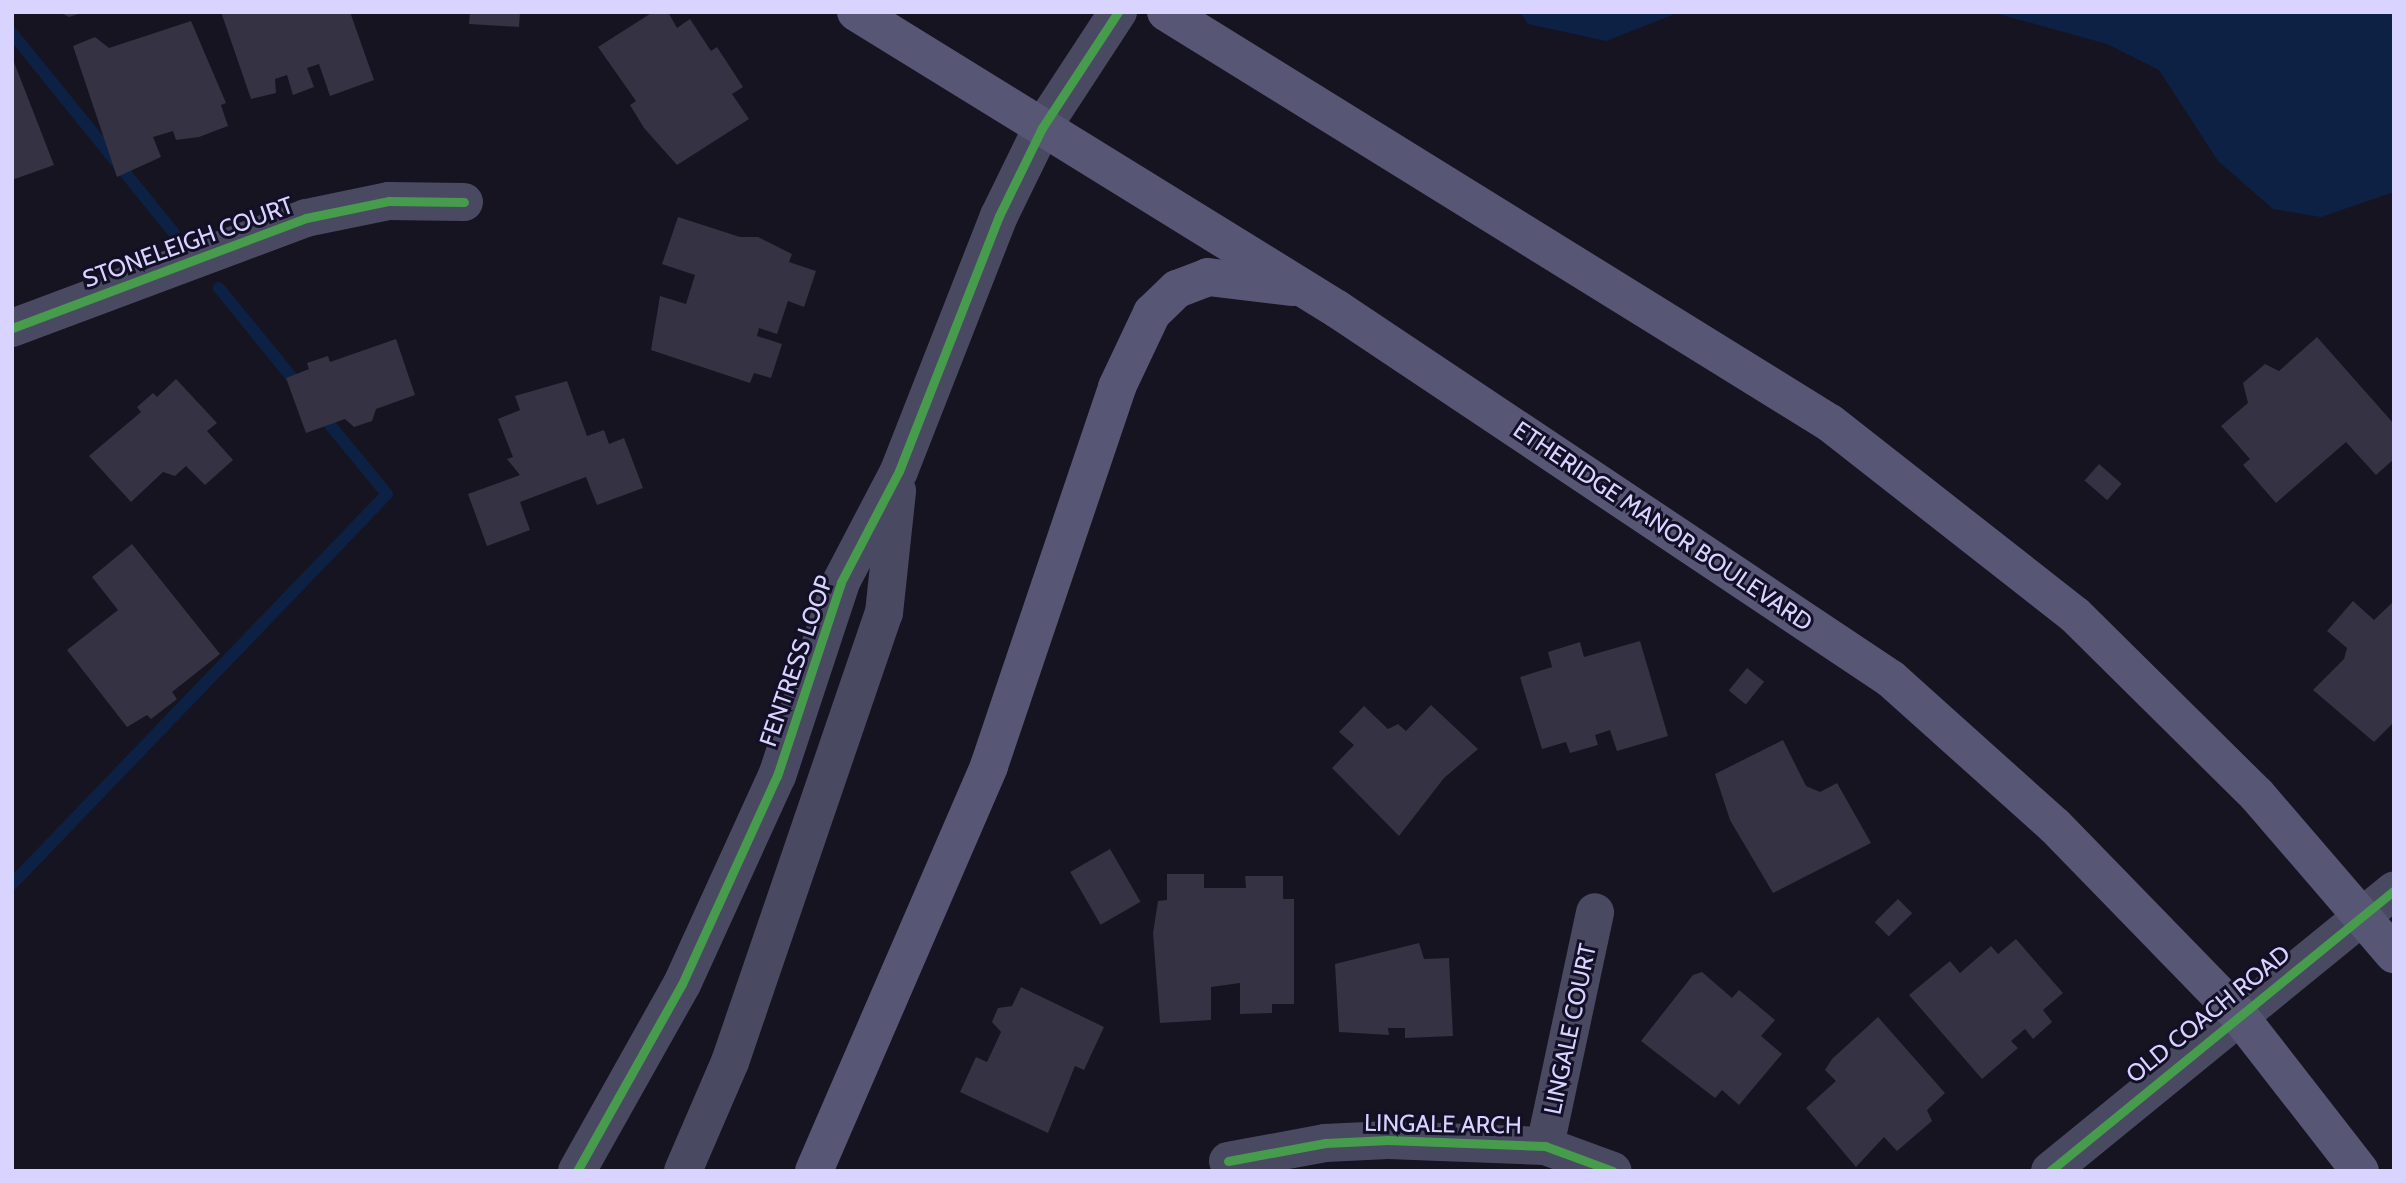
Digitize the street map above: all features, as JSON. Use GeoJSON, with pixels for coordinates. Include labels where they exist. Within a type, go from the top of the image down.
{"type":"FeatureCollection","features":[{"type":"Feature","properties":{"kind":"main road","name":"ETHERIDGE MANOR BOULEVARD"},"geometry":{"type":"LineString","coordinates":[[856,12],[1303,288],[1891,679],[2055,826],[2236,1013],[2360,1171]]}},
{"type":"Feature","properties":{"kind":"main road"},"geometry":{"type":"LineString","coordinates":[[1166,12],[1830,424],[2075,615],[2257,795],[2394,954]]}},
{"type":"Feature","properties":{"kind":"main road"},"geometry":{"type":"LineString","coordinates":[[814,1171],[989,766],[1117,387],[1152,313],[1177,289],[1208,277],[1303,288]]}},
{"type":"Feature","properties":{"kind":"street","name":"FENTRESS LOOP"},"geometry":{"type":"LineString","coordinates":[[578,1171],[681,984],[777,776],[841,582],[899,471],[999,216],[1042,128],[1118,12]]}},
{"type":"Feature","properties":{"kind":"street","name":"STONELEIGH COURT"},"geometry":{"type":"LineString","coordinates":[[12,328],[306,218],[389,201],[464,202]]}},
{"type":"Feature","properties":{"kind":"street","name":"FENTRESS LOOP"},"geometry":{"type":"LineString","coordinates":[[683,1171],[730,1062],[884,613],[899,471]]}},
{"type":"Feature","properties":{"kind":"street","name":"OLD COACH ROAD"},"geometry":{"type":"LineString","coordinates":[[2050,1171],[2236,1013],[2394,890]]}},
{"type":"Feature","properties":{"kind":"street","name":"LINGALE COURT"},"geometry":{"type":"LineString","coordinates":[[1545,1146],[1595,912]]}},
{"type":"Feature","properties":{"kind":"street","name":"LINGALE ARCH"},"geometry":{"type":"LineString","coordinates":[[1228,1161],[1325,1143],[1388,1140],[1545,1146],[1613,1171]]}},
{"type":"Feature","properties":{"kind":"water"},"geometry":{"type":"Polygon","coordinates":[[[1520,12],[1680,12],[1606,41],[1528,24],[1520,12]]]}},
{"type":"Feature","properties":{"kind":"water"},"geometry":{"type":"Polygon","coordinates":[[[1991,12],[2394,12],[2394,192],[2321,217],[2273,209],[2218,161],[2159,70],[2107,44],[1991,12]]]}},
{"type":"Feature","properties":{"kind":"building"},"geometry":{"type":"Polygon","coordinates":[[[59,12],[82,12],[82,13],[69,17],[59,12]]]}},
{"type":"Feature","properties":{"kind":"building"},"geometry":{"type":"Polygon","coordinates":[[[221,12],[350,12],[374,80],[330,96],[319,64],[307,68],[314,87],[293,95],[287,75],[275,79],[276,93],[251,99],[221,12]]]}},
{"type":"Feature","properties":{"kind":"building"},"geometry":{"type":"Polygon","coordinates":[[[470,12],[520,12],[519,27],[469,24],[470,12]]]}},
{"type":"Feature","properties":{"kind":"building"},"geometry":{"type":"Polygon","coordinates":[[[653,12],[668,12],[677,28],[690,19],[711,51],[717,47],[743,87],[732,94],[749,119],[677,165],[644,128],[630,105],[636,101],[598,47],[653,12]]]}},
{"type":"Feature","properties":{"kind":"building"},"geometry":{"type":"Polygon","coordinates":[[[191,21],[226,103],[221,105],[228,126],[199,137],[176,140],[173,131],[153,137],[161,157],[117,177],[73,46],[95,37],[109,48],[191,21]]]}},
{"type":"Feature","properties":{"kind":"building"},"geometry":{"type":"Polygon","coordinates":[[[12,57],[54,165],[12,180],[12,57]]]}},
{"type":"Feature","properties":{"kind":"building"},"geometry":{"type":"Polygon","coordinates":[[[678,217],[740,237],[758,237],[792,254],[789,262],[816,271],[804,307],[788,301],[777,334],[759,328],[757,336],[782,344],[771,378],[754,373],[750,383],[651,350],[660,296],[686,304],[695,275],[662,264],[678,217]]]}},
{"type":"Feature","properties":{"kind":"building"},"geometry":{"type":"Polygon","coordinates":[[[2317,337],[2394,424],[2394,459],[2376,475],[2346,442],[2276,503],[2243,465],[2250,459],[2221,426],[2248,403],[2243,383],[2265,364],[2279,371],[2317,337]]]}},
{"type":"Feature","properties":{"kind":"building"},"geometry":{"type":"Polygon","coordinates":[[[396,339],[415,395],[376,409],[372,421],[354,427],[345,419],[306,433],[286,378],[309,369],[307,363],[328,356],[330,362],[396,339]]]}},
{"type":"Feature","properties":{"kind":"building"},"geometry":{"type":"Polygon","coordinates":[[[176,379],[217,423],[207,431],[233,460],[205,485],[186,466],[175,476],[163,472],[131,502],[89,456],[141,412],[137,407],[153,393],[157,397],[176,379]]]}},
{"type":"Feature","properties":{"kind":"building"},"geometry":{"type":"Polygon","coordinates":[[[567,381],[587,436],[604,430],[609,444],[624,438],[643,488],[597,505],[586,477],[520,502],[530,530],[487,546],[468,494],[520,475],[507,459],[513,457],[498,419],[520,410],[515,396],[567,381]]]}},
{"type":"Feature","properties":{"kind":"building"},"geometry":{"type":"Polygon","coordinates":[[[2099,464],[2122,484],[2107,500],[2085,481],[2099,464]]]}},
{"type":"Feature","properties":{"kind":"building"},"geometry":{"type":"Polygon","coordinates":[[[132,544],[220,654],[172,692],[177,699],[151,719],[147,715],[127,727],[67,650],[118,610],[92,577],[132,544]]]}},
{"type":"Feature","properties":{"kind":"building"},"geometry":{"type":"Polygon","coordinates":[[[2353,601],[2374,620],[2394,601],[2394,722],[2374,742],[2313,690],[2344,659],[2347,648],[2327,631],[2353,601]]]}},
{"type":"Feature","properties":{"kind":"building"},"geometry":{"type":"Polygon","coordinates":[[[1640,641],[1668,736],[1617,751],[1610,730],[1595,735],[1598,745],[1570,753],[1566,742],[1542,749],[1520,677],[1552,667],[1548,652],[1580,642],[1584,657],[1640,641]]]}},
{"type":"Feature","properties":{"kind":"building"},"geometry":{"type":"Polygon","coordinates":[[[1747,668],[1764,682],[1746,704],[1729,691],[1747,668]]]}},
{"type":"Feature","properties":{"kind":"building"},"geometry":{"type":"Polygon","coordinates":[[[1431,705],[1478,749],[1444,778],[1399,836],[1332,768],[1354,745],[1339,732],[1364,706],[1388,729],[1398,724],[1406,731],[1431,705]]]}},
{"type":"Feature","properties":{"kind":"building"},"geometry":{"type":"Polygon","coordinates":[[[1783,740],[1806,786],[1820,792],[1837,783],[1871,843],[1773,893],[1730,820],[1715,774],[1783,740]]]}},
{"type":"Feature","properties":{"kind":"building"},"geometry":{"type":"Polygon","coordinates":[[[1110,849],[1140,902],[1101,925],[1070,872],[1110,849]]]}},
{"type":"Feature","properties":{"kind":"building"},"geometry":{"type":"Polygon","coordinates":[[[1167,874],[1204,874],[1204,888],[1246,888],[1245,876],[1283,876],[1283,899],[1294,899],[1294,1004],[1272,1004],[1272,1013],[1240,1014],[1240,983],[1211,987],[1211,1020],[1160,1023],[1153,933],[1158,901],[1167,900],[1167,874]]]}},
{"type":"Feature","properties":{"kind":"building"},"geometry":{"type":"Polygon","coordinates":[[[1898,899],[1912,913],[1889,936],[1875,922],[1898,899]]]}},
{"type":"Feature","properties":{"kind":"building"},"geometry":{"type":"Polygon","coordinates":[[[2016,939],[2063,993],[2043,1010],[2052,1022],[2033,1039],[2025,1029],[2011,1041],[2018,1048],[1982,1079],[1909,995],[1950,961],[1960,973],[1991,946],[1998,954],[2016,939]]]}},
{"type":"Feature","properties":{"kind":"building"},"geometry":{"type":"Polygon","coordinates":[[[1419,943],[1424,959],[1449,958],[1453,1036],[1405,1038],[1405,1028],[1388,1028],[1389,1035],[1339,1032],[1335,964],[1419,943]]]}},
{"type":"Feature","properties":{"kind":"building"},"geometry":{"type":"Polygon","coordinates":[[[1702,972],[1732,998],[1739,990],[1775,1020],[1761,1036],[1782,1054],[1739,1105],[1722,1090],[1715,1098],[1641,1041],[1693,975],[1702,972]]]}},
{"type":"Feature","properties":{"kind":"building"},"geometry":{"type":"Polygon","coordinates":[[[1021,987],[1104,1027],[1084,1070],[1075,1066],[1048,1133],[960,1092],[976,1057],[987,1062],[1001,1032],[992,1022],[998,1008],[1012,1006],[1021,987]]]}},
{"type":"Feature","properties":{"kind":"building"},"geometry":{"type":"Polygon","coordinates":[[[1878,1017],[1945,1093],[1927,1110],[1932,1121],[1897,1151],[1884,1137],[1856,1167],[1806,1108],[1836,1081],[1825,1070],[1832,1059],[1878,1017]]]}},
{"type":"Feature","properties":{"kind":"waterway"},"geometry":{"type":"LineString","coordinates":[[12,33],[174,233]]}},
{"type":"Feature","properties":{"kind":"waterway"},"geometry":{"type":"LineString","coordinates":[[219,288],[301,389]]}},
{"type":"Feature","properties":{"kind":"waterway"},"geometry":{"type":"LineString","coordinates":[[12,884],[387,494],[321,414]]}},
{"type":"Feature","properties":{"kind":"cycle path"},"geometry":{"type":"LineString","coordinates":[[577,1171],[682,984],[777,776],[841,582],[899,471],[999,216],[1042,128],[1118,12]]}},
{"type":"Feature","properties":{"kind":"cycle path"},"geometry":{"type":"LineString","coordinates":[[12,328],[306,218],[389,201],[464,202]]}},
{"type":"Feature","properties":{"kind":"cycle path"},"geometry":{"type":"LineString","coordinates":[[2050,1171],[2394,890]]}},
{"type":"Feature","properties":{"kind":"cycle path"},"geometry":{"type":"LineString","coordinates":[[1228,1161],[1325,1143],[1388,1140],[1545,1146],[1613,1171]]}}]}
